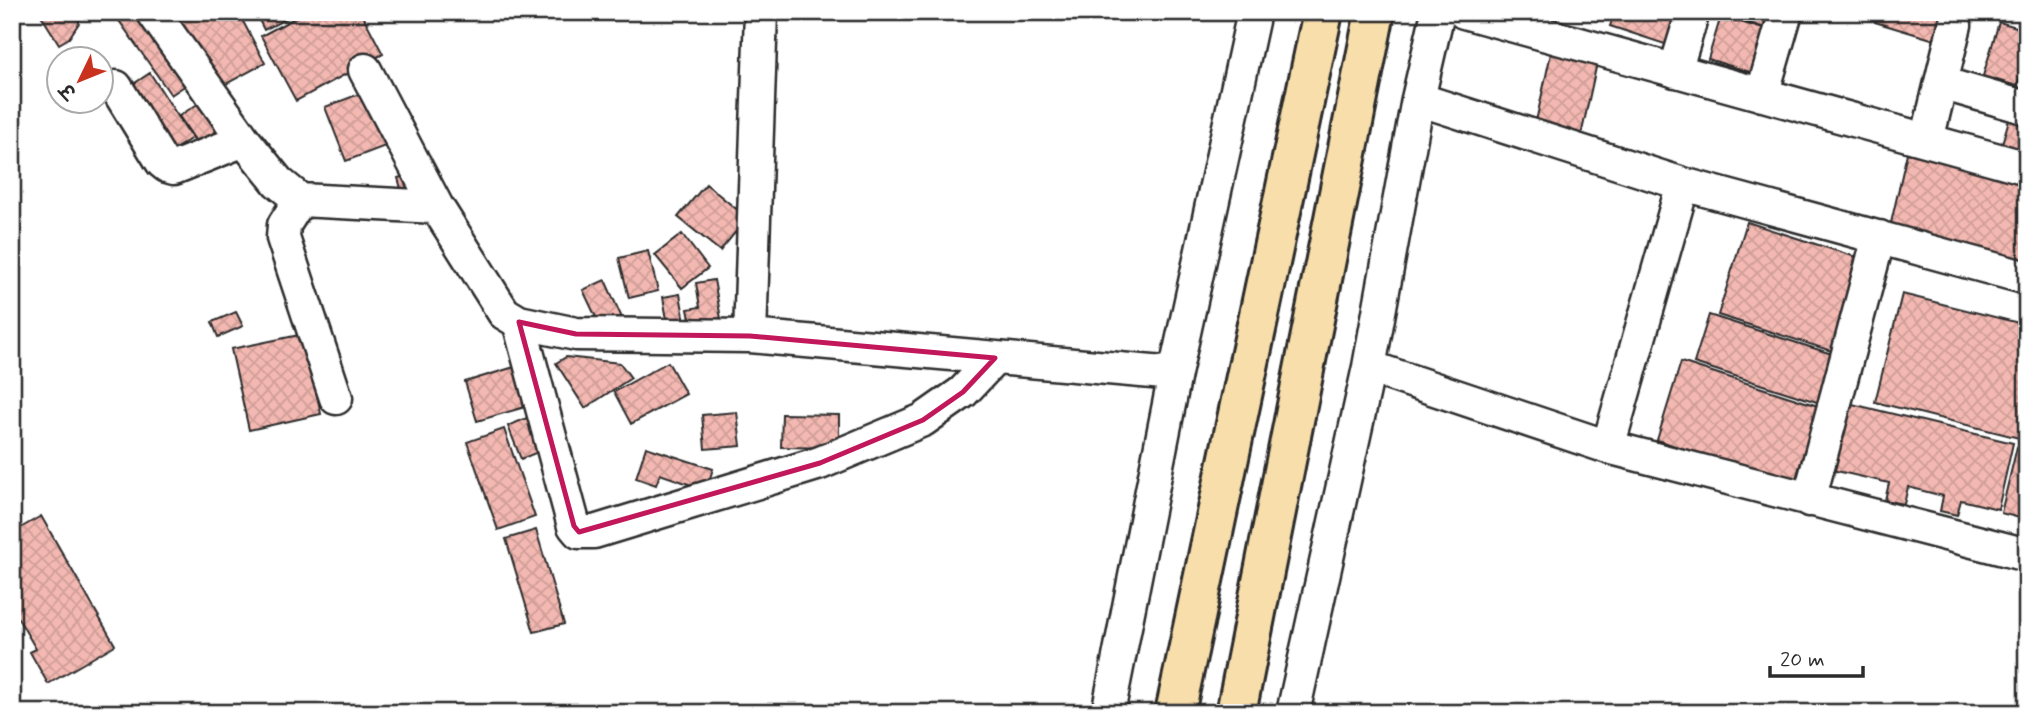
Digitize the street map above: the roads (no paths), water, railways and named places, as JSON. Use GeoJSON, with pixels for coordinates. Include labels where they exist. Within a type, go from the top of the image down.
{"type":"FeatureCollection","features":[{"type":"Feature","properties":{"kind":"main road"},"geometry":{"type":"LineString","coordinates":[[1175,713],[1323,12]]}},
{"type":"Feature","properties":{"kind":"main road"},"geometry":{"type":"LineString","coordinates":[[1236,713],[1374,12]]}},
{"type":"Feature","properties":{"kind":"street"},"geometry":{"type":"LineString","coordinates":[[153,12],[244,140],[278,182],[300,200],[437,207]]}},
{"type":"Feature","properties":{"kind":"street"},"geometry":{"type":"LineString","coordinates":[[750,336],[761,12]]}},
{"type":"Feature","properties":{"kind":"street"},"geometry":{"type":"LineString","coordinates":[[1108,713],[1175,374],[1254,12]]}},
{"type":"Feature","properties":{"kind":"street"},"geometry":{"type":"LineString","coordinates":[[1293,713],[1369,367],[1418,99],[1438,12]]}},
{"type":"Feature","properties":{"kind":"street"},"geometry":{"type":"LineString","coordinates":[[1464,12],[1559,25],[1675,71],[2027,168]]}},
{"type":"Feature","properties":{"kind":"street"},"geometry":{"type":"LineString","coordinates":[[1675,71],[1693,12]]}},
{"type":"Feature","properties":{"kind":"street"},"geometry":{"type":"LineString","coordinates":[[1762,94],[1786,12]]}},
{"type":"Feature","properties":{"kind":"street"},"geometry":{"type":"LineString","coordinates":[[1927,141],[1955,25]]}},
{"type":"Feature","properties":{"kind":"street"},"geometry":{"type":"LineString","coordinates":[[365,70],[437,207],[504,313],[519,322],[576,334],[750,336],[1175,374]]}},
{"type":"Feature","properties":{"kind":"street"},"geometry":{"type":"LineString","coordinates":[[1941,83],[2027,108]]}},
{"type":"Feature","properties":{"kind":"street"},"geometry":{"type":"LineString","coordinates":[[116,87],[167,166],[174,168],[244,140]]}},
{"type":"Feature","properties":{"kind":"street"},"geometry":{"type":"LineString","coordinates":[[1418,99],[1683,184],[2027,278]]}},
{"type":"Feature","properties":{"kind":"street"},"geometry":{"type":"LineString","coordinates":[[1608,447],[1683,184]]}},
{"type":"Feature","properties":{"kind":"street"},"geometry":{"type":"LineString","coordinates":[[300,200],[284,225],[283,238],[336,398]]}},
{"type":"Feature","properties":{"kind":"street"},"geometry":{"type":"LineString","coordinates":[[1809,500],[1879,237]]}},
{"type":"Feature","properties":{"kind":"street"},"geometry":{"type":"LineString","coordinates":[[519,322],[574,526],[579,532],[594,531],[820,463],[923,420],[963,392],[995,358]]}},
{"type":"Feature","properties":{"kind":"street"},"geometry":{"type":"LineString","coordinates":[[1369,367],[1608,447],[2027,555]]}}]}
